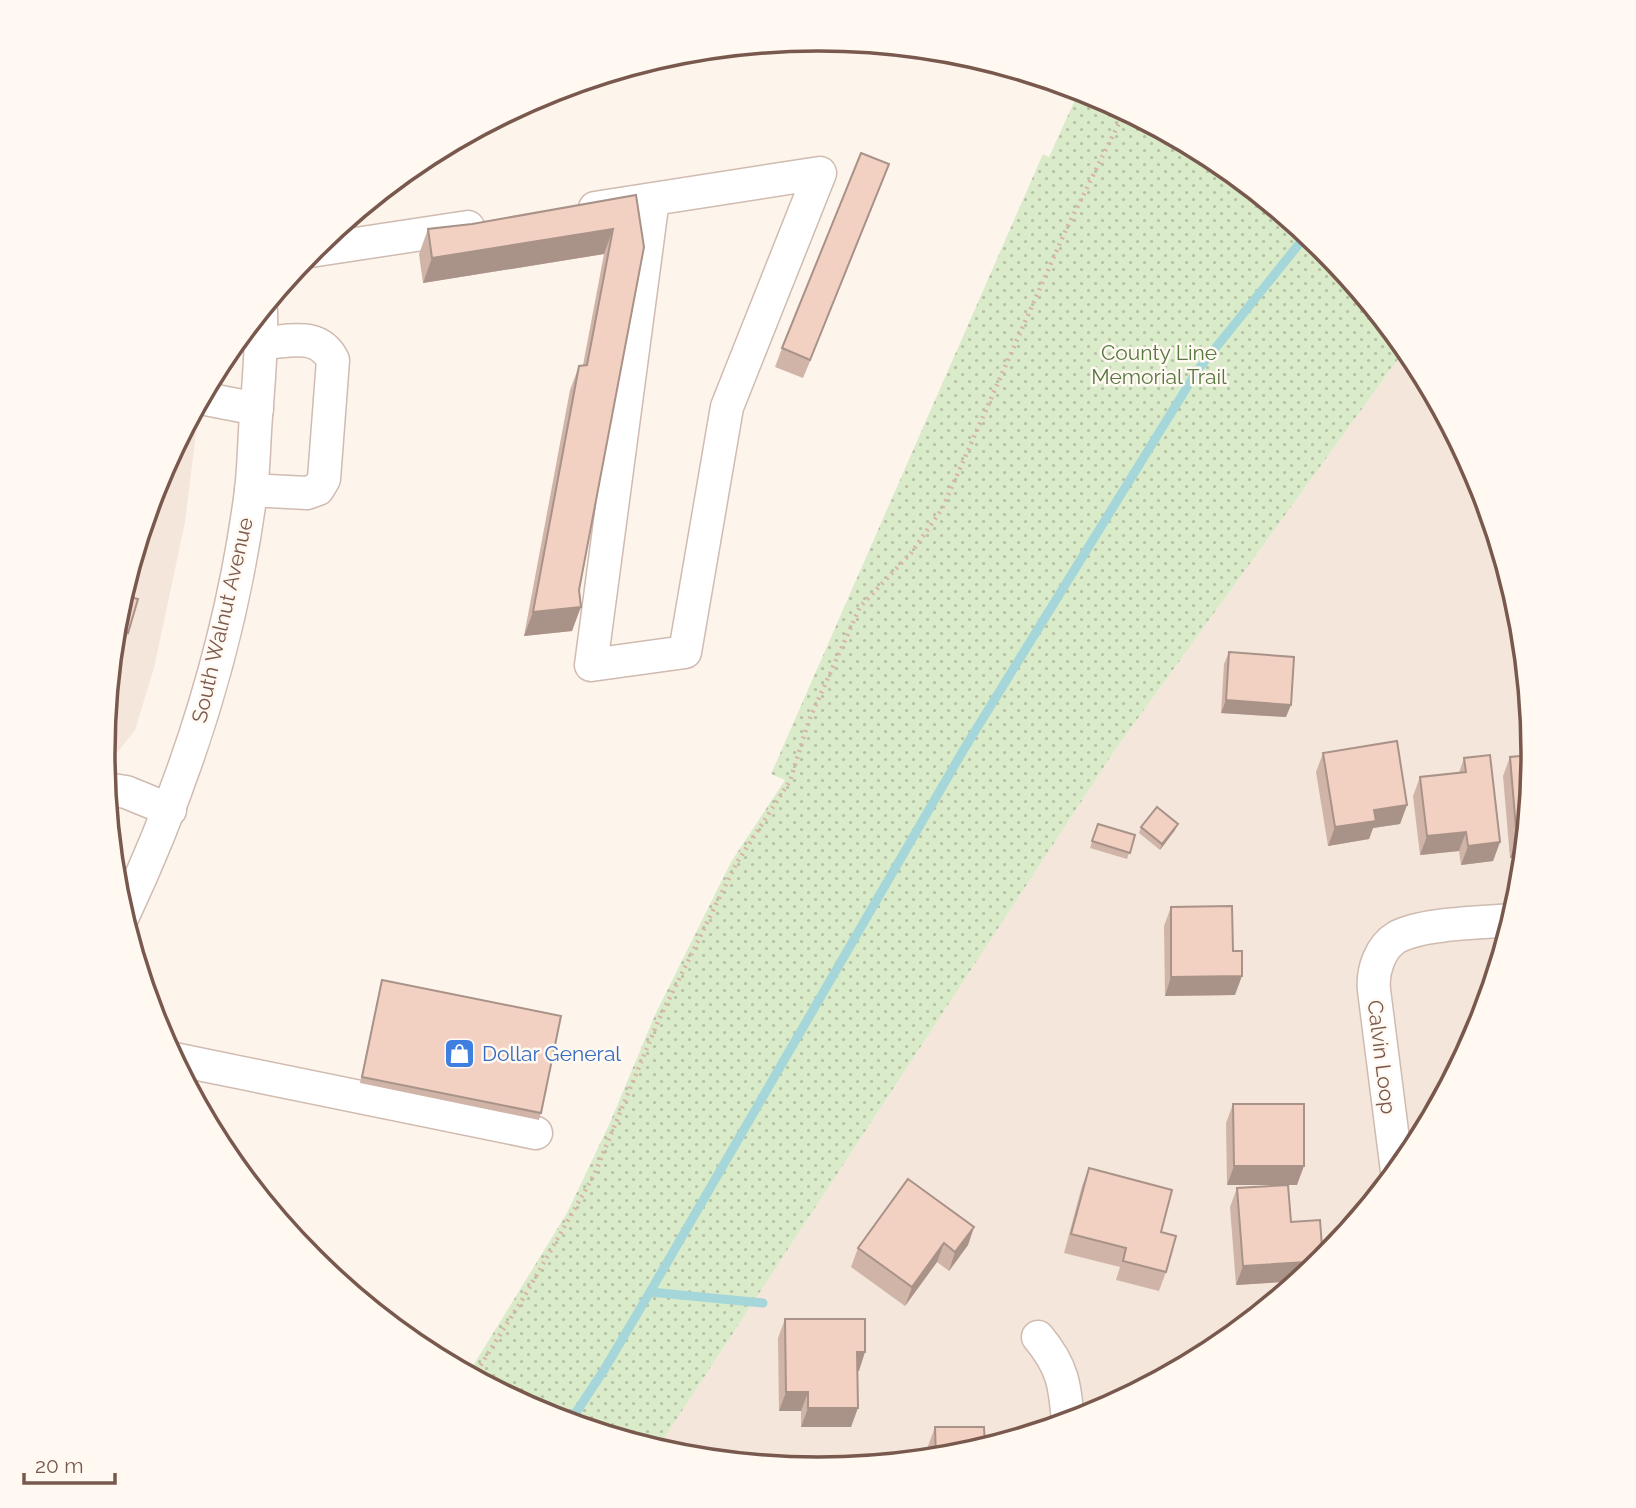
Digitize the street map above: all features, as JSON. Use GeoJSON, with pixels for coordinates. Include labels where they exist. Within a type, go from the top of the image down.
{"type":"FeatureCollection","features":[{"type":"Feature","properties":{"kind":"street"},"geometry":{"type":"LineString","coordinates":[[572,211],[820,173],[727,407],[685,652],[591,665],[653,199]]}},
{"type":"Feature","properties":{"kind":"street"},"geometry":{"type":"LineString","coordinates":[[330,248],[491,224]]}},
{"type":"Feature","properties":{"kind":"street","name":"South Walnut Avenue"},"geometry":{"type":"LineString","coordinates":[[130,900],[170,810],[195,737],[237,572],[251,490],[261,325]]}},
{"type":"Feature","properties":{"kind":"street"},"geometry":{"type":"LineString","coordinates":[[251,490],[307,494],[318,489],[324,479],[333,360],[327,347],[312,341],[261,343]]}},
{"type":"Feature","properties":{"kind":"street"},"geometry":{"type":"LineString","coordinates":[[210,400],[257,409]]}},
{"type":"Feature","properties":{"kind":"street"},"geometry":{"type":"LineString","coordinates":[[116,791],[170,810]]}},
{"type":"Feature","properties":{"kind":"street","name":"Calvin Loop"},"geometry":{"type":"LineString","coordinates":[[1395,1156],[1373,978],[1378,961],[1386,947],[1396,938],[1427,929],[1501,921]]}},
{"type":"Feature","properties":{"kind":"street"},"geometry":{"type":"LineString","coordinates":[[185,1061],[536,1133]]}},
{"type":"Feature","properties":{"kind":"street"},"geometry":{"type":"LineString","coordinates":[[1038,1337],[1053,1355],[1062,1377],[1067,1412]]}},
{"type":"Feature","properties":{"kind":"path"},"geometry":{"type":"LineString","coordinates":[[478,1369],[531,1286],[594,1175],[659,1019],[685,965],[736,864],[790,781],[809,720],[860,607],[911,553],[942,509],[1064,234],[1121,119]]}},
{"type":"Feature","properties":{"kind":"shaded area"},"geometry":{"type":"Polygon","coordinates":[[[1399,358],[1449,443],[1484,528],[1508,617],[1520,708],[1521,754],[1520,800],[1508,891],[1484,980],[1449,1065],[1403,1145],[1347,1218],[1282,1283],[1209,1339],[1129,1385],[1087,1404],[1044,1420],[955,1444],[864,1456],[772,1456],[663,1440],[1115,750],[1399,358]]]}},
{"type":"Feature","properties":{"kind":"shaded area"},"geometry":{"type":"Polygon","coordinates":[[[197,424],[185,522],[154,668],[135,730],[115,755],[121,662],[139,572],[168,485],[197,424]]]}},
{"type":"Feature","properties":{"kind":"green space","name":"County Line Memorial Trail"},"geometry":{"type":"Polygon","coordinates":[[[1075,100],[1129,123],[1170,145],[1209,169],[1282,225],[1347,290],[1399,358],[1115,750],[663,1440],[592,1420],[549,1404],[473,1367],[567,1213],[609,1125],[655,1015],[731,862],[785,780],[771,774],[1043,154],[1049,157],[1075,100]]]}},
{"type":"Feature","properties":{"kind":"building"},"geometry":{"type":"Polygon","coordinates":[[[861,153],[889,164],[810,360],[782,348],[861,153]]]}},
{"type":"Feature","properties":{"kind":"building"},"geometry":{"type":"Polygon","coordinates":[[[636,195],[644,247],[579,590],[581,607],[533,612],[579,366],[587,365],[613,229],[432,258],[428,229],[472,224],[636,195]]]}},
{"type":"Feature","properties":{"kind":"building"},"geometry":{"type":"Polygon","coordinates":[[[133,598],[138,599],[128,633],[126,632],[133,598]]]}},
{"type":"Feature","properties":{"kind":"building"},"geometry":{"type":"Polygon","coordinates":[[[1229,652],[1294,657],[1291,705],[1226,700],[1229,652]]]}},
{"type":"Feature","properties":{"kind":"building"},"geometry":{"type":"Polygon","coordinates":[[[1397,741],[1407,805],[1374,810],[1376,821],[1335,827],[1323,753],[1397,741]]]}},
{"type":"Feature","properties":{"kind":"building"},"geometry":{"type":"Polygon","coordinates":[[[1490,755],[1500,842],[1468,846],[1466,832],[1427,836],[1420,777],[1466,772],[1464,758],[1490,755]]]}},
{"type":"Feature","properties":{"kind":"building"},"geometry":{"type":"Polygon","coordinates":[[[1521,756],[1516,833],[1510,757],[1521,756]]]}},
{"type":"Feature","properties":{"kind":"building"},"geometry":{"type":"Polygon","coordinates":[[[1157,807],[1178,824],[1162,844],[1141,827],[1157,807]]]}},
{"type":"Feature","properties":{"kind":"building"},"geometry":{"type":"Polygon","coordinates":[[[1098,824],[1135,835],[1130,853],[1092,841],[1098,824]]]}},
{"type":"Feature","properties":{"kind":"building"},"geometry":{"type":"Polygon","coordinates":[[[1232,906],[1233,951],[1242,951],[1242,976],[1171,977],[1171,907],[1232,906]]]}},
{"type":"Feature","properties":{"kind":"building","name":"Dollar General"},"geometry":{"type":"Polygon","coordinates":[[[382,980],[561,1016],[541,1113],[362,1077],[382,980]]]}},
{"type":"Feature","properties":{"kind":"building"},"geometry":{"type":"Polygon","coordinates":[[[1233,1104],[1304,1104],[1304,1166],[1234,1166],[1233,1104]]]}},
{"type":"Feature","properties":{"kind":"building"},"geometry":{"type":"Polygon","coordinates":[[[1089,1168],[1172,1190],[1161,1232],[1176,1236],[1166,1272],[1123,1261],[1126,1248],[1071,1234],[1089,1168]]]}},
{"type":"Feature","properties":{"kind":"building"},"geometry":{"type":"Polygon","coordinates":[[[908,1179],[974,1227],[955,1252],[944,1243],[912,1287],[858,1248],[908,1179]]]}},
{"type":"Feature","properties":{"kind":"building"},"geometry":{"type":"Polygon","coordinates":[[[1288,1185],[1291,1222],[1320,1220],[1322,1244],[1303,1262],[1243,1266],[1237,1188],[1288,1185]]]}},
{"type":"Feature","properties":{"kind":"building"},"geometry":{"type":"Polygon","coordinates":[[[785,1319],[865,1319],[865,1352],[857,1352],[858,1408],[808,1408],[808,1392],[786,1392],[785,1319]]]}},
{"type":"Feature","properties":{"kind":"building"},"geometry":{"type":"Polygon","coordinates":[[[935,1427],[984,1427],[984,1437],[936,1447],[935,1427]]]}},
{"type":"Feature","properties":{"kind":"waterway"},"geometry":{"type":"LineString","coordinates":[[575,1414],[650,1292],[964,749],[1197,371],[1300,243]]}},
{"type":"Feature","properties":{"kind":"waterway"},"geometry":{"type":"LineString","coordinates":[[650,1292],[763,1303]]}},
{"type":"Feature","properties":{"kind":"place","name":"Dollar General"},"geometry":{"type":"Point","coordinates":[459,1053]}}]}
